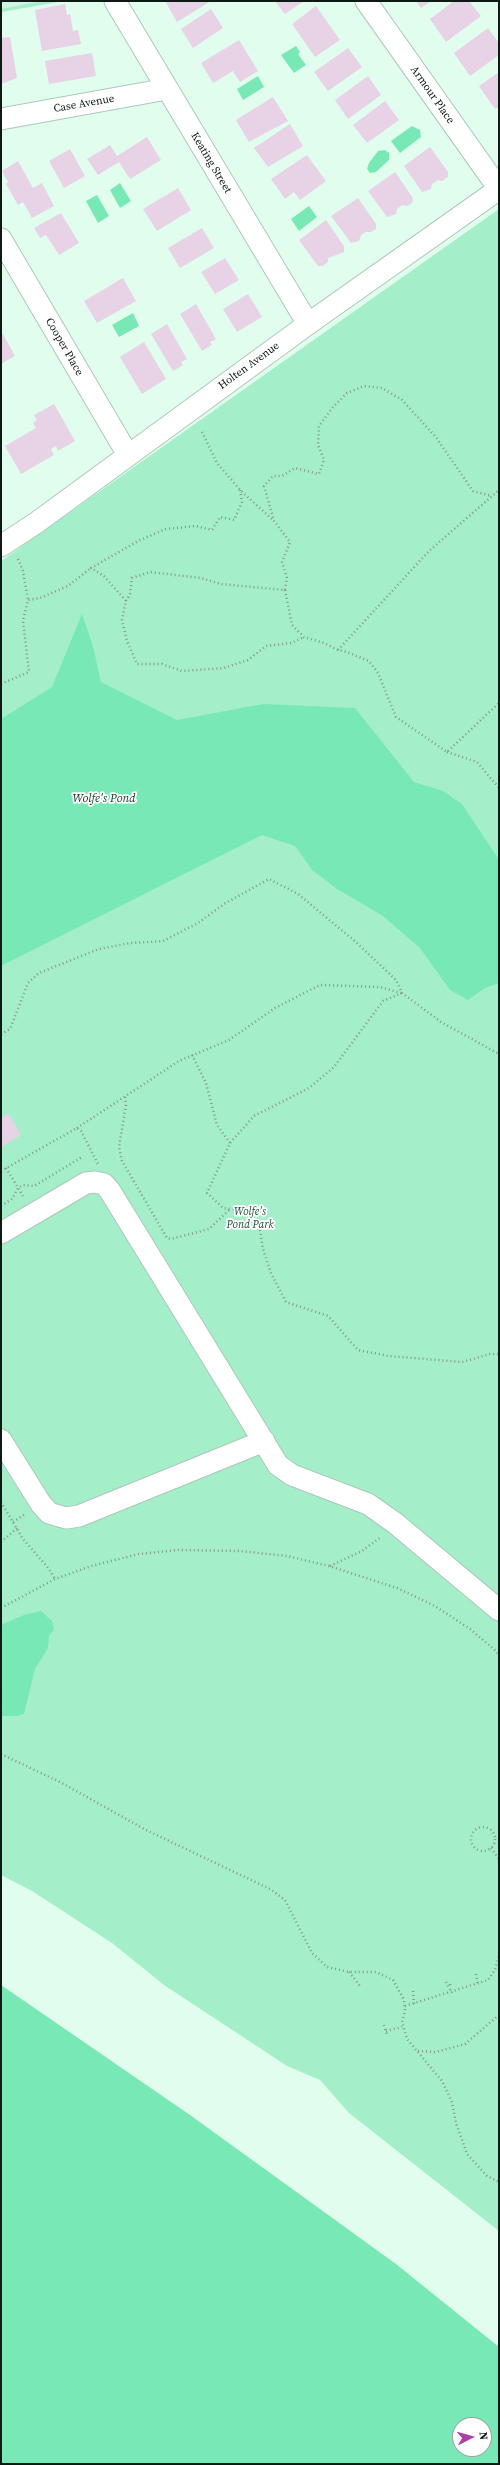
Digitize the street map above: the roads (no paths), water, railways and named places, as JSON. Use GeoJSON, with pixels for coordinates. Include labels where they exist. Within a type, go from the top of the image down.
{"type":"FeatureCollection","features":[{"type":"Feature","properties":{"kind":"street","name":"Keating Street"},"geometry":{"type":"LineString","coordinates":[[115,1],[308,324]]}},
{"type":"Feature","properties":{"kind":"street","name":"Armour Place"},"geometry":{"type":"LineString","coordinates":[[366,1],[499,189]]}},
{"type":"Feature","properties":{"kind":"street","name":"Case Avenue"},"geometry":{"type":"LineString","coordinates":[[1,119],[167,88]]}},
{"type":"Feature","properties":{"kind":"street","name":"Holten Avenue"},"geometry":{"type":"LineString","coordinates":[[1,546],[36,523],[308,324],[499,189]]}},
{"type":"Feature","properties":{"kind":"street","name":"Cooper Place"},"geometry":{"type":"LineString","coordinates":[[1,239],[128,455]]}},
{"type":"Feature","properties":{"kind":"street"},"geometry":{"type":"LineString","coordinates":[[1,1233],[86,1183],[95,1182],[104,1184],[110,1191],[278,1465],[292,1475],[368,1504],[395,1523],[499,1610]]}},
{"type":"Feature","properties":{"kind":"street"},"geometry":{"type":"LineString","coordinates":[[1,1440],[48,1513],[66,1518],[79,1516],[264,1441]]}},
{"type":"Feature","properties":{"kind":"water"},"geometry":{"type":"Polygon","coordinates":[[[296,46],[300,52],[298,54],[306,65],[294,73],[281,55],[296,46]]]}},
{"type":"Feature","properties":{"kind":"water"},"geometry":{"type":"Polygon","coordinates":[[[258,76],[264,87],[243,100],[237,89],[258,76]]]}},
{"type":"Feature","properties":{"kind":"water"},"geometry":{"type":"Polygon","coordinates":[[[412,126],[420,130],[421,137],[400,153],[391,141],[412,126]]]}},
{"type":"Feature","properties":{"kind":"water"},"geometry":{"type":"Polygon","coordinates":[[[385,150],[389,153],[389,160],[376,172],[370,173],[367,169],[369,163],[378,151],[385,150]]]}},
{"type":"Feature","properties":{"kind":"water"},"geometry":{"type":"Polygon","coordinates":[[[120,183],[131,201],[120,208],[110,190],[120,183]]]}},
{"type":"Feature","properties":{"kind":"water"},"geometry":{"type":"Polygon","coordinates":[[[97,195],[109,216],[98,223],[86,201],[97,195]]]}},
{"type":"Feature","properties":{"kind":"water"},"geometry":{"type":"Polygon","coordinates":[[[309,206],[317,217],[299,231],[291,219],[309,206]]]}},
{"type":"Feature","properties":{"kind":"water"},"geometry":{"type":"Polygon","coordinates":[[[133,313],[139,326],[119,337],[112,325],[133,313]]]}},
{"type":"Feature","properties":{"kind":"water","name":"Wolfe's Pond"},"geometry":{"type":"Polygon","coordinates":[[[82,614],[93,646],[101,682],[177,720],[263,704],[355,708],[414,782],[443,791],[462,804],[499,860],[499,983],[485,988],[468,1000],[450,990],[420,948],[383,916],[337,889],[312,870],[295,846],[262,835],[1,966],[1,719],[52,687],[82,614]]]}},
{"type":"Feature","properties":{"kind":"water"},"geometry":{"type":"Polygon","coordinates":[[[41,1611],[52,1621],[54,1630],[49,1636],[48,1648],[35,1669],[24,1714],[17,1716],[1,1716],[1,1625],[24,1615],[41,1611]]]}},
{"type":"Feature","properties":{"kind":"water"},"geometry":{"type":"Polygon","coordinates":[[[1,1985],[190,2115],[396,2264],[499,2347],[499,2464],[1,2464],[1,1985]]]}},
{"type":"Feature","properties":{"kind":"park label","name":"Wolfe's Pond Park"},"geometry":{"type":"Point","coordinates":[250,1218]}}]}
